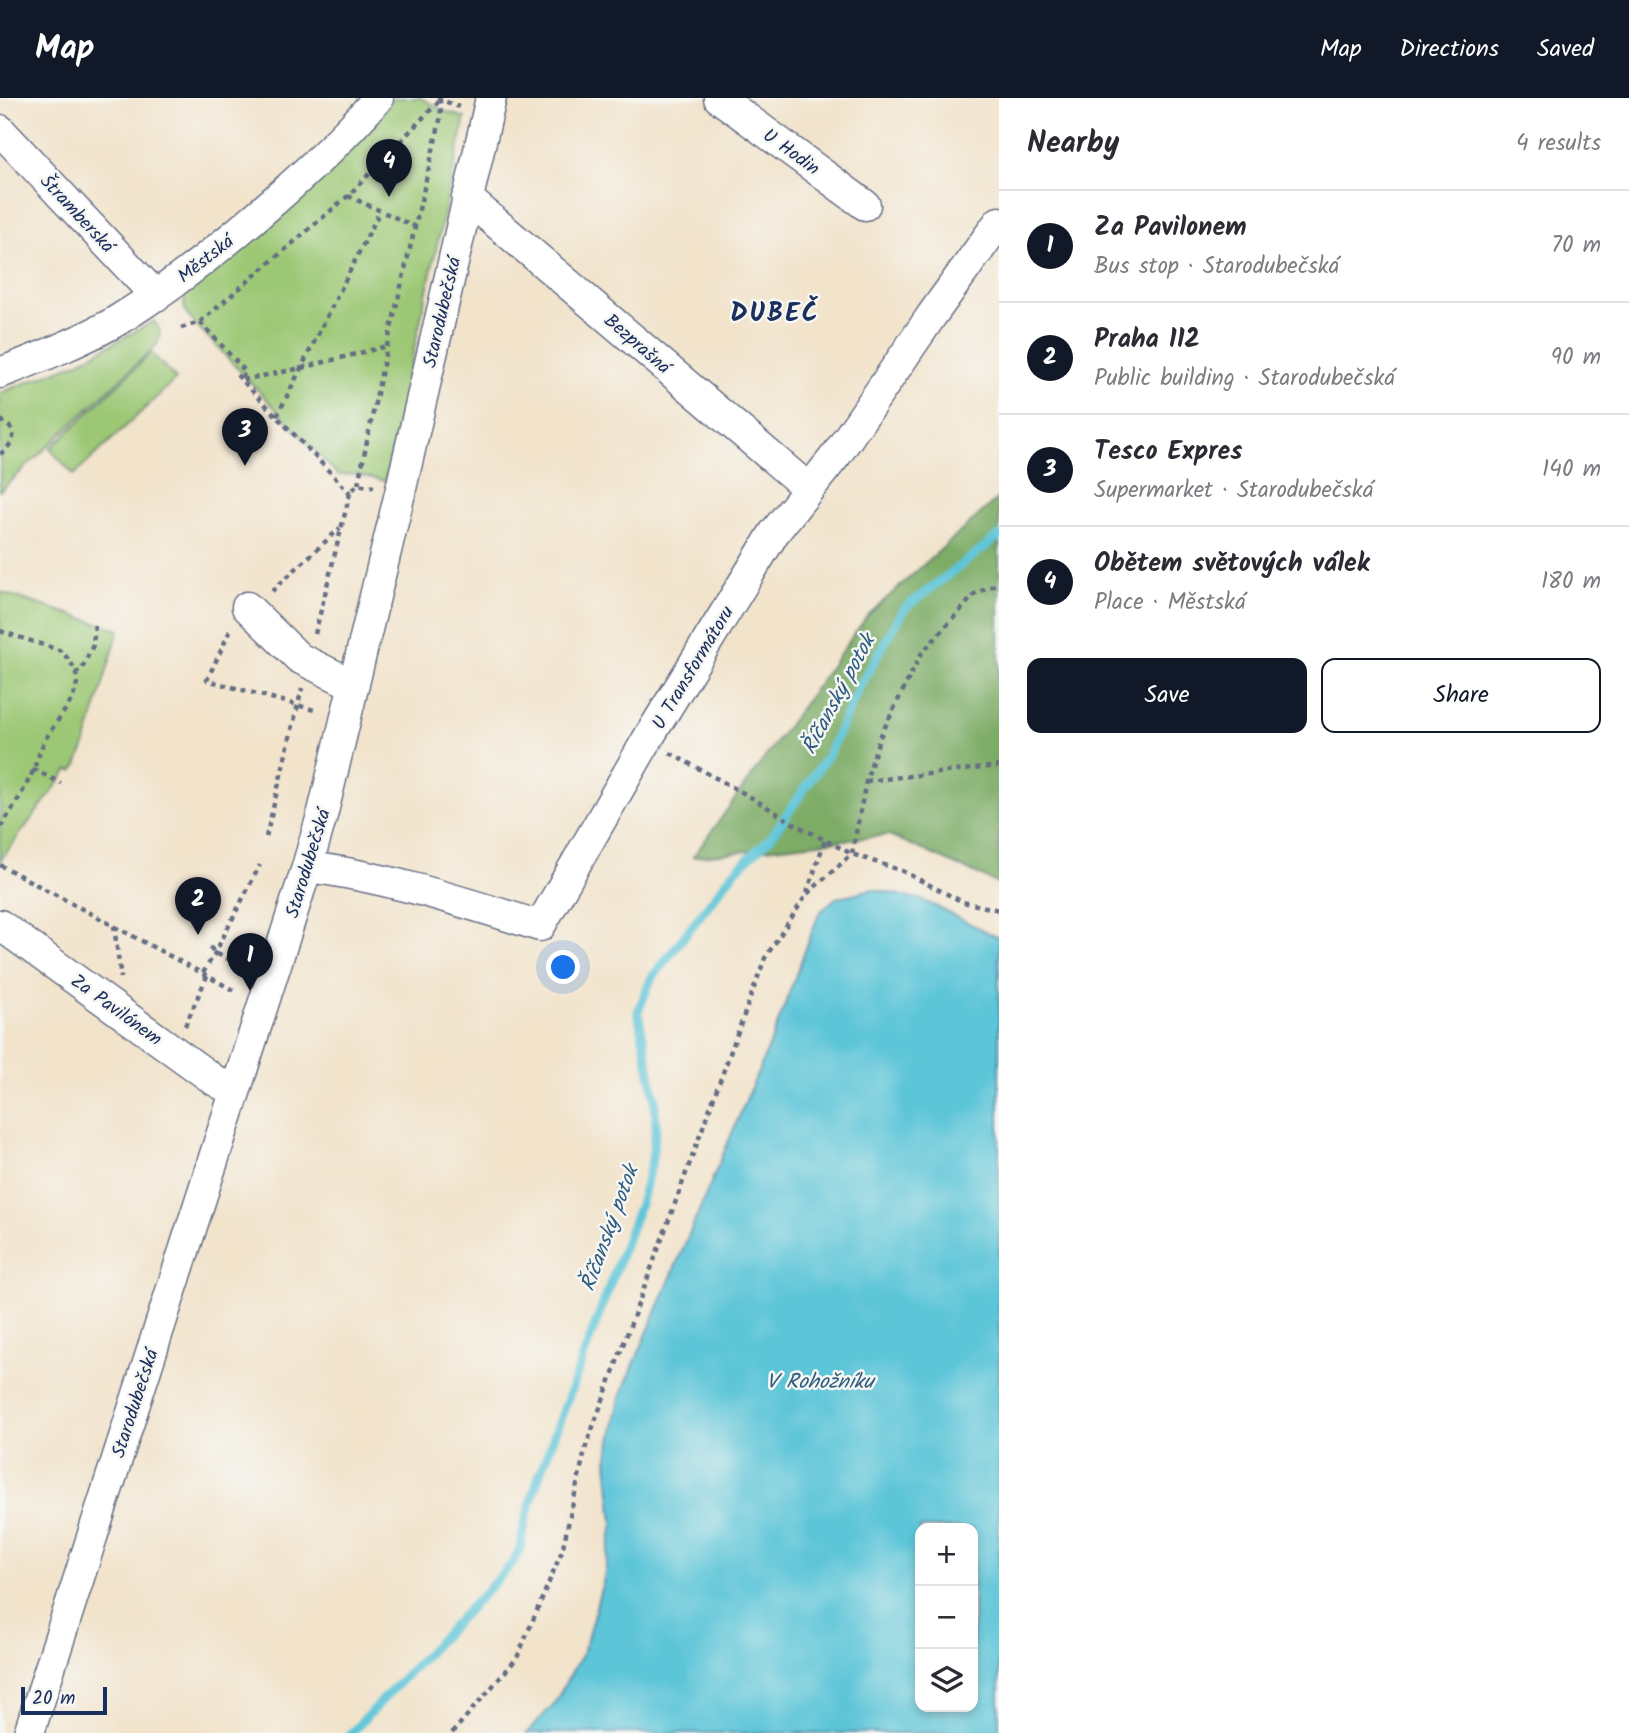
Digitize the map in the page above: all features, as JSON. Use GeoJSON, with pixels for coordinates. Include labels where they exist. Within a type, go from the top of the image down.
{"type":"FeatureCollection","features":[{"type":"Feature","properties":{"kind":"street","name":"Městská"},"geometry":{"type":"LineString","coordinates":[[0,373],[49,354],[98,330],[156,296],[228,241],[306,173],[377,98]]}},
{"type":"Feature","properties":{"kind":"street","name":"Starodubečská"},"geometry":{"type":"LineString","coordinates":[[29,1733],[307,867],[346,719],[491,98]]}},
{"type":"Feature","properties":{"kind":"street","name":"U Hodin"},"geometry":{"type":"LineString","coordinates":[[719,98],[865,205]]}},
{"type":"Feature","properties":{"kind":"street","name":"Štramberská"},"geometry":{"type":"LineString","coordinates":[[0,130],[156,296]]}},
{"type":"Feature","properties":{"kind":"street","name":"Bezprašná"},"geometry":{"type":"LineString","coordinates":[[467,198],[809,489]]}},
{"type":"Feature","properties":{"kind":"street","name":"U Transformátoru"},"geometry":{"type":"LineString","coordinates":[[307,867],[340,871],[447,898],[540,926],[647,740],[774,533],[837,454],[932,314],[999,222]]}},
{"type":"Feature","properties":{"kind":"street"},"geometry":{"type":"LineString","coordinates":[[250,609],[299,658],[354,685]]}},
{"type":"Feature","properties":{"kind":"street","name":"Za Pavilónem"},"geometry":{"type":"LineString","coordinates":[[0,925],[214,1080],[234,1091]]}},
{"type":"Feature","properties":{"kind":"path"},"geometry":{"type":"LineString","coordinates":[[439,99],[460,107]]}},
{"type":"Feature","properties":{"kind":"path"},"geometry":{"type":"LineString","coordinates":[[181,328],[200,322],[348,196],[439,99]]}},
{"type":"Feature","properties":{"kind":"path"},"geometry":{"type":"LineString","coordinates":[[314,639],[350,493],[358,484],[441,116],[439,99]]}},
{"type":"Feature","properties":{"kind":"path"},"geometry":{"type":"LineString","coordinates":[[348,196],[416,227]]}},
{"type":"Feature","properties":{"kind":"path"},"geometry":{"type":"LineString","coordinates":[[277,416],[380,211]]}},
{"type":"Feature","properties":{"kind":"path"},"geometry":{"type":"LineString","coordinates":[[200,322],[246,372],[240,378]]}},
{"type":"Feature","properties":{"kind":"path"},"geometry":{"type":"LineString","coordinates":[[240,378],[302,368],[387,346]]}},
{"type":"Feature","properties":{"kind":"path"},"geometry":{"type":"LineString","coordinates":[[240,378],[350,493]]}},
{"type":"Feature","properties":{"kind":"path"},"geometry":{"type":"LineString","coordinates":[[0,420],[9,425],[13,435],[11,443],[0,454]]}},
{"type":"Feature","properties":{"kind":"path"},"geometry":{"type":"LineString","coordinates":[[358,484],[383,489]]}},
{"type":"Feature","properties":{"kind":"path"},"geometry":{"type":"LineString","coordinates":[[341,527],[250,609],[228,633],[207,680],[346,719]]}},
{"type":"Feature","properties":{"kind":"path"},"geometry":{"type":"LineString","coordinates":[[807,894],[852,855],[866,781],[879,739],[921,654],[976,593],[999,583]]}},
{"type":"Feature","properties":{"kind":"path"},"geometry":{"type":"LineString","coordinates":[[75,673],[81,671],[93,645],[95,622]]}},
{"type":"Feature","properties":{"kind":"path"},"geometry":{"type":"LineString","coordinates":[[0,631],[59,650],[68,659],[75,673],[76,686],[0,828]]}},
{"type":"Feature","properties":{"kind":"path"},"geometry":{"type":"LineString","coordinates":[[266,837],[302,686]]}},
{"type":"Feature","properties":{"kind":"path"},"geometry":{"type":"LineString","coordinates":[[647,740],[852,855],[902,871],[963,902],[999,910]]}},
{"type":"Feature","properties":{"kind":"path"},"geometry":{"type":"LineString","coordinates":[[866,781],[999,766]]}},
{"type":"Feature","properties":{"kind":"path"},"geometry":{"type":"LineString","coordinates":[[33,769],[61,783]]}},
{"type":"Feature","properties":{"kind":"path"},"geometry":{"type":"LineString","coordinates":[[453,1732],[517,1658],[562,1551],[586,1446],[765,958],[807,894],[825,840]]}},
{"type":"Feature","properties":{"kind":"path"},"geometry":{"type":"LineString","coordinates":[[0,864],[244,996]]}},
{"type":"Feature","properties":{"kind":"path"},"geometry":{"type":"LineString","coordinates":[[184,1027],[205,974],[260,865]]}},
{"type":"Feature","properties":{"kind":"path"},"geometry":{"type":"LineString","coordinates":[[114,926],[121,982]]}},
{"type":"Feature","properties":{"kind":"path"},"geometry":{"type":"LineString","coordinates":[[210,947],[215,953],[250,968]]}},
{"type":"Feature","properties":{"kind":"green space"},"geometry":{"type":"Polygon","coordinates":[[[395,98],[421,98],[444,111],[465,118],[385,481],[355,474],[338,475],[188,316],[184,301],[186,291],[322,173],[395,98]]]}},
{"type":"Feature","properties":{"kind":"green space"},"geometry":{"type":"Polygon","coordinates":[[[154,321],[160,334],[156,346],[0,491],[0,393],[77,363],[154,321]]]}},
{"type":"Feature","properties":{"kind":"green space"},"geometry":{"type":"Polygon","coordinates":[[[151,353],[176,379],[74,475],[50,449],[151,353]]]}},
{"type":"Feature","properties":{"kind":"green space"},"geometry":{"type":"Polygon","coordinates":[[[999,497],[999,884],[889,835],[693,857],[868,615],[999,497]]]}},
{"type":"Feature","properties":{"kind":"green space"},"geometry":{"type":"Polygon","coordinates":[[[0,592],[119,630],[76,767],[73,771],[68,770],[0,861],[0,592]]]}},
{"type":"Feature","properties":{"kind":"water","name":"V Rohožníku"},"geometry":{"type":"Polygon","coordinates":[[[872,889],[923,900],[999,938],[999,1733],[527,1733],[554,1704],[584,1650],[604,1578],[613,1523],[607,1461],[620,1397],[772,1039],[819,913],[836,898],[872,889]]]}},
{"type":"Feature","properties":{"kind":"waterway","name":"Říčanský potok"},"geometry":{"type":"LineString","coordinates":[[351,1733],[512,1564],[521,1547],[525,1522],[538,1479],[640,1204],[651,1165],[656,1127],[655,1099],[638,1012],[651,979],[734,872],[771,837],[828,755],[859,687],[905,608],[999,536]]}},
{"type":"Feature","properties":{"kind":"place","name":"Obětem světových válek"},"geometry":{"type":"Point","coordinates":[389,197]}},
{"type":"Feature","properties":{"kind":"place","name":"Tesco Expres"},"geometry":{"type":"Point","coordinates":[245,466]}},
{"type":"Feature","properties":{"kind":"place","name":"Praha 112"},"geometry":{"type":"Point","coordinates":[198,935]}},
{"type":"Feature","properties":{"kind":"place","name":"Za Pavilonem"},"geometry":{"type":"Point","coordinates":[250,991]}},
{"type":"Feature","properties":{"kind":"district","name":"DUBEČ"},"geometry":{"type":"Point","coordinates":[775,312]}}]}
